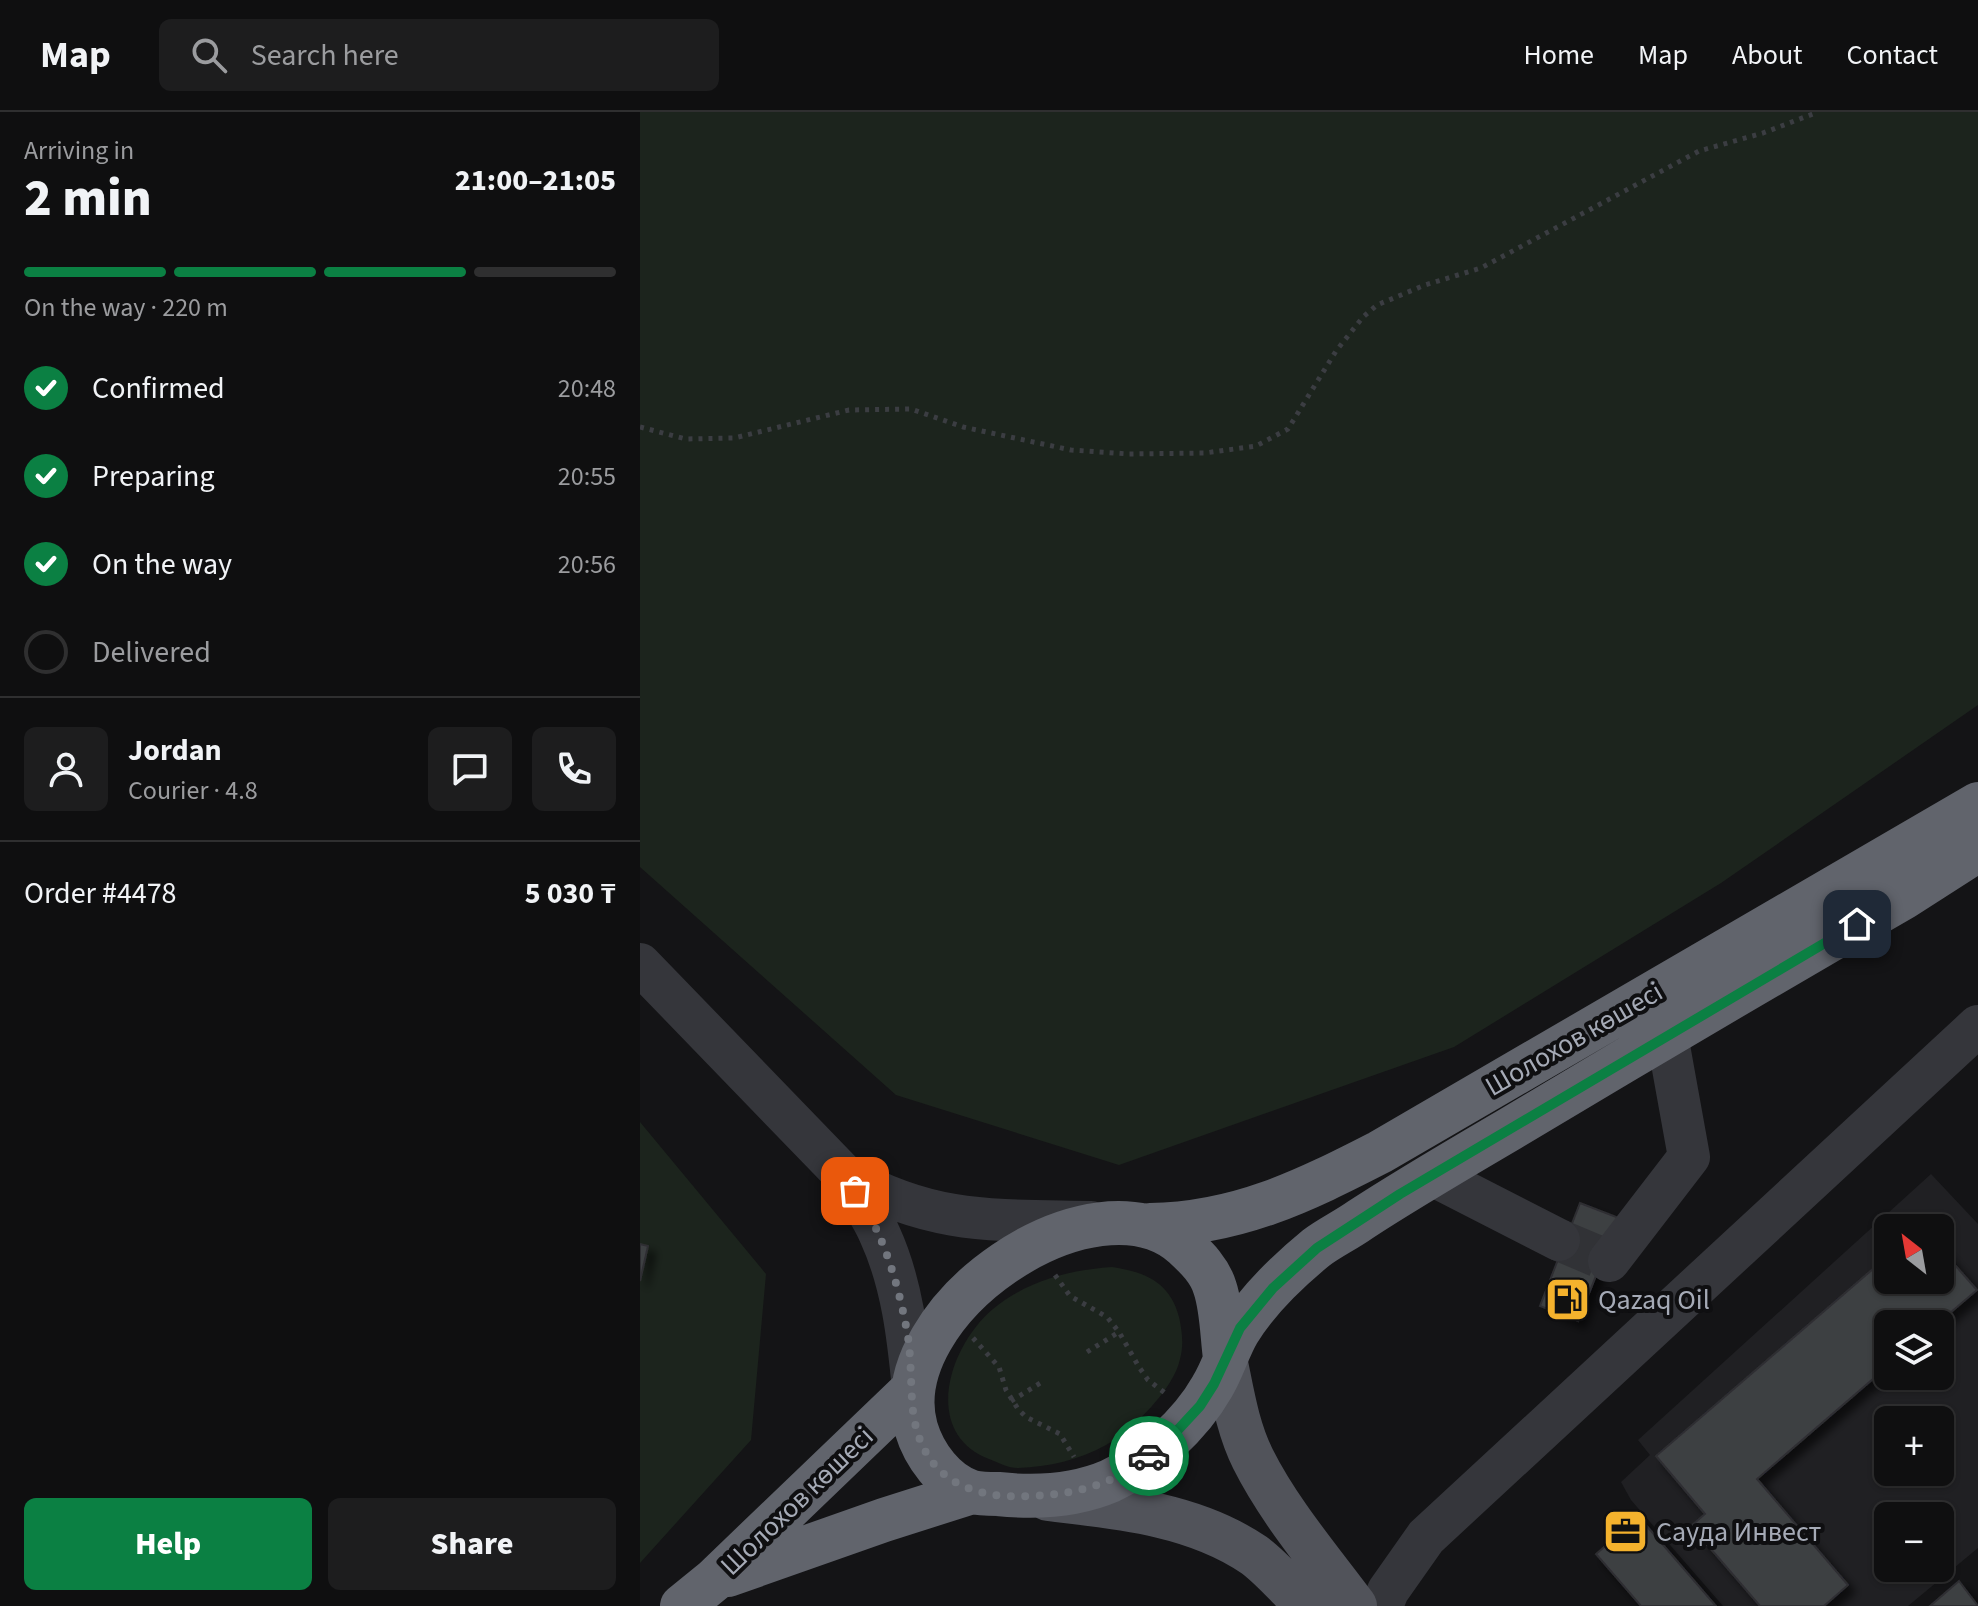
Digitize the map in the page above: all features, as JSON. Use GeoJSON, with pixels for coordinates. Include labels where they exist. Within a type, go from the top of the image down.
{"type":"FeatureCollection","features":[{"type":"Feature","properties":{"kind":"highway","name":"Шолохов көшесі"},"geometry":{"type":"LineString","coordinates":[[698,1593],[913,1389],[924,1352],[938,1325],[968,1292],[1003,1264],[1042,1242],[1079,1229],[1137,1224],[1187,1225],[1216,1220],[1269,1203],[1329,1178],[1380,1152],[1978,804]]}},
{"type":"Feature","properties":{"kind":"highway","name":"Шолохов көшесі"},"geometry":{"type":"LineString","coordinates":[[698,1593],[884,1520],[972,1492],[1026,1497],[1064,1494],[1115,1479],[1174,1434],[1200,1406],[1214,1384],[1240,1328],[1273,1288],[1317,1248],[1432,1175],[1903,898],[1978,850]]}},
{"type":"Feature","properties":{"kind":"highway"},"geometry":{"type":"LineString","coordinates":[[1137,1224],[1177,1240],[1199,1260],[1215,1288],[1225,1358]]}},
{"type":"Feature","properties":{"kind":"highway"},"geometry":{"type":"LineString","coordinates":[[913,1389],[916,1428],[925,1450],[936,1467],[972,1492]]}},
{"type":"Feature","properties":{"kind":"main road"},"geometry":{"type":"LineString","coordinates":[[1225,1358],[1239,1423],[1252,1458],[1285,1511],[1355,1606]]}},
{"type":"Feature","properties":{"kind":"main road"},"geometry":{"type":"LineString","coordinates":[[1026,1497],[1113,1507],[1189,1522],[1254,1555],[1307,1606]]}},
{"type":"Feature","properties":{"kind":"street"},"geometry":{"type":"LineString","coordinates":[[640,964],[845,1176],[865,1206],[881,1237],[907,1328],[913,1389]]}},
{"type":"Feature","properties":{"kind":"street"},"geometry":{"type":"LineString","coordinates":[[1382,1606],[1388,1591],[1426,1537],[1978,1026]]}},
{"type":"Feature","properties":{"kind":"street"},"geometry":{"type":"LineString","coordinates":[[1609,1261],[1689,1157],[1667,1035]]}},
{"type":"Feature","properties":{"kind":"street"},"geometry":{"type":"LineString","coordinates":[[1432,1175],[1559,1240]]}},
{"type":"Feature","properties":{"kind":"street"},"geometry":{"type":"LineString","coordinates":[[845,1176],[878,1194],[913,1207],[963,1218],[1137,1224]]}},
{"type":"Feature","properties":{"kind":"path"},"geometry":{"type":"LineString","coordinates":[[640,427],[686,439],[734,438],[849,410],[911,409],[963,427],[1071,450],[1129,454],[1205,453],[1256,446],[1288,429],[1336,351],[1363,317],[1377,305],[1425,285],[1481,268],[1699,151],[1763,133],[1818,112]]}},
{"type":"Feature","properties":{"kind":"path"},"geometry":{"type":"LineString","coordinates":[[1044,1274],[1064,1267]]}},
{"type":"Feature","properties":{"kind":"path"},"geometry":{"type":"LineString","coordinates":[[1052,1271],[1070,1296],[1107,1317],[1148,1380],[1168,1395]]}},
{"type":"Feature","properties":{"kind":"path"},"geometry":{"type":"LineString","coordinates":[[967,1331],[999,1367],[1011,1401],[1026,1417],[1060,1434],[1078,1462],[1067,1466]]}},
{"type":"Feature","properties":{"kind":"path"},"geometry":{"type":"LineString","coordinates":[[1087,1352],[1119,1332]]}},
{"type":"Feature","properties":{"kind":"path"},"geometry":{"type":"LineString","coordinates":[[1011,1401],[1042,1382]]}},
{"type":"Feature","properties":{"kind":"path"},"geometry":{"type":"LineString","coordinates":[[1157,1406],[1174,1384]]}},
{"type":"Feature","properties":{"kind":"shaded area"},"geometry":{"type":"Polygon","coordinates":[[[640,112],[1978,112],[1978,705],[1721,883],[1454,1047],[1119,1165],[896,1095],[640,867],[640,112]]]}},
{"type":"Feature","properties":{"kind":"shaded area"},"geometry":{"type":"Polygon","coordinates":[[[640,1122],[766,1274],[751,1440],[640,1563],[640,1122]]]}},
{"type":"Feature","properties":{"kind":"shaded area"},"geometry":{"type":"Polygon","coordinates":[[[1931,1174],[1978,1224],[1978,1548],[1954,1568],[1954,1502],[1874,1502],[1874,1582],[1937,1582],[1908,1606],[1723,1606],[1631,1500],[1621,1482],[1650,1455],[1638,1440],[1874,1226],[1874,1294],[1954,1294],[1954,1214],[1887,1214],[1931,1174]]]}},
{"type":"Feature","properties":{"kind":"shaded area"},"geometry":{"type":"Polygon","coordinates":[[[1112,1267],[1135,1272],[1154,1281],[1163,1287],[1175,1305],[1182,1333],[1181,1354],[1176,1371],[1161,1395],[1139,1419],[1106,1445],[1064,1462],[1014,1468],[989,1459],[968,1446],[955,1429],[949,1409],[949,1388],[954,1366],[977,1325],[1006,1299],[1034,1284],[1064,1274],[1112,1267]]]}},
{"type":"Feature","properties":{"kind":"building"},"geometry":{"type":"Polygon","coordinates":[[[1580,1203],[1619,1218],[1578,1321],[1540,1306],[1580,1203]]]}},
{"type":"Feature","properties":{"kind":"building"},"geometry":{"type":"Polygon","coordinates":[[[640,1244],[648,1246],[640,1281],[640,1244]]]}},
{"type":"Feature","properties":{"kind":"building"},"geometry":{"type":"Polygon","coordinates":[[[1954,1264],[1977,1290],[1953,1310],[1874,1310],[1874,1378],[1757,1479],[1848,1585],[1824,1606],[1760,1606],[1691,1526],[1705,1514],[1656,1456],[1874,1268],[1874,1294],[1954,1294],[1954,1264]]]}},
{"type":"Feature","properties":{"kind":"building"},"geometry":{"type":"Polygon","coordinates":[[[1639,1517],[1716,1606],[1641,1606],[1596,1554],[1639,1517]]]}},
{"type":"Feature","properties":{"kind":"building"},"geometry":{"type":"Polygon","coordinates":[[[1959,1581],[1978,1606],[1930,1606],[1959,1581]]]}},
{"type":"Feature","properties":{"kind":"tunnel"},"geometry":{"type":"LineString","coordinates":[[1559,1240],[1609,1261]]}},
{"type":"Feature","properties":{"kind":"way so far"},"geometry":{"type":"LineString","coordinates":[[855,1191],[881,1237],[896,1285],[907,1328],[916,1428],[936,1467],[972,1492],[1026,1497],[1092,1488],[1115,1479],[1149,1456]]}},
{"type":"Feature","properties":{"kind":"place","name":"Qazaq Oil"},"geometry":{"type":"Point","coordinates":[1567,1300]}},
{"type":"Feature","properties":{"kind":"place","name":"Сауда Инвест"},"geometry":{"type":"Point","coordinates":[1625,1532]}},
{"type":"Feature","properties":{"kind":"route"},"geometry":{"type":"LineString","coordinates":[[1149,1456],[1200,1406],[1214,1384],[1240,1328],[1273,1288],[1317,1248],[1400,1194],[1857,924]]}}]}
